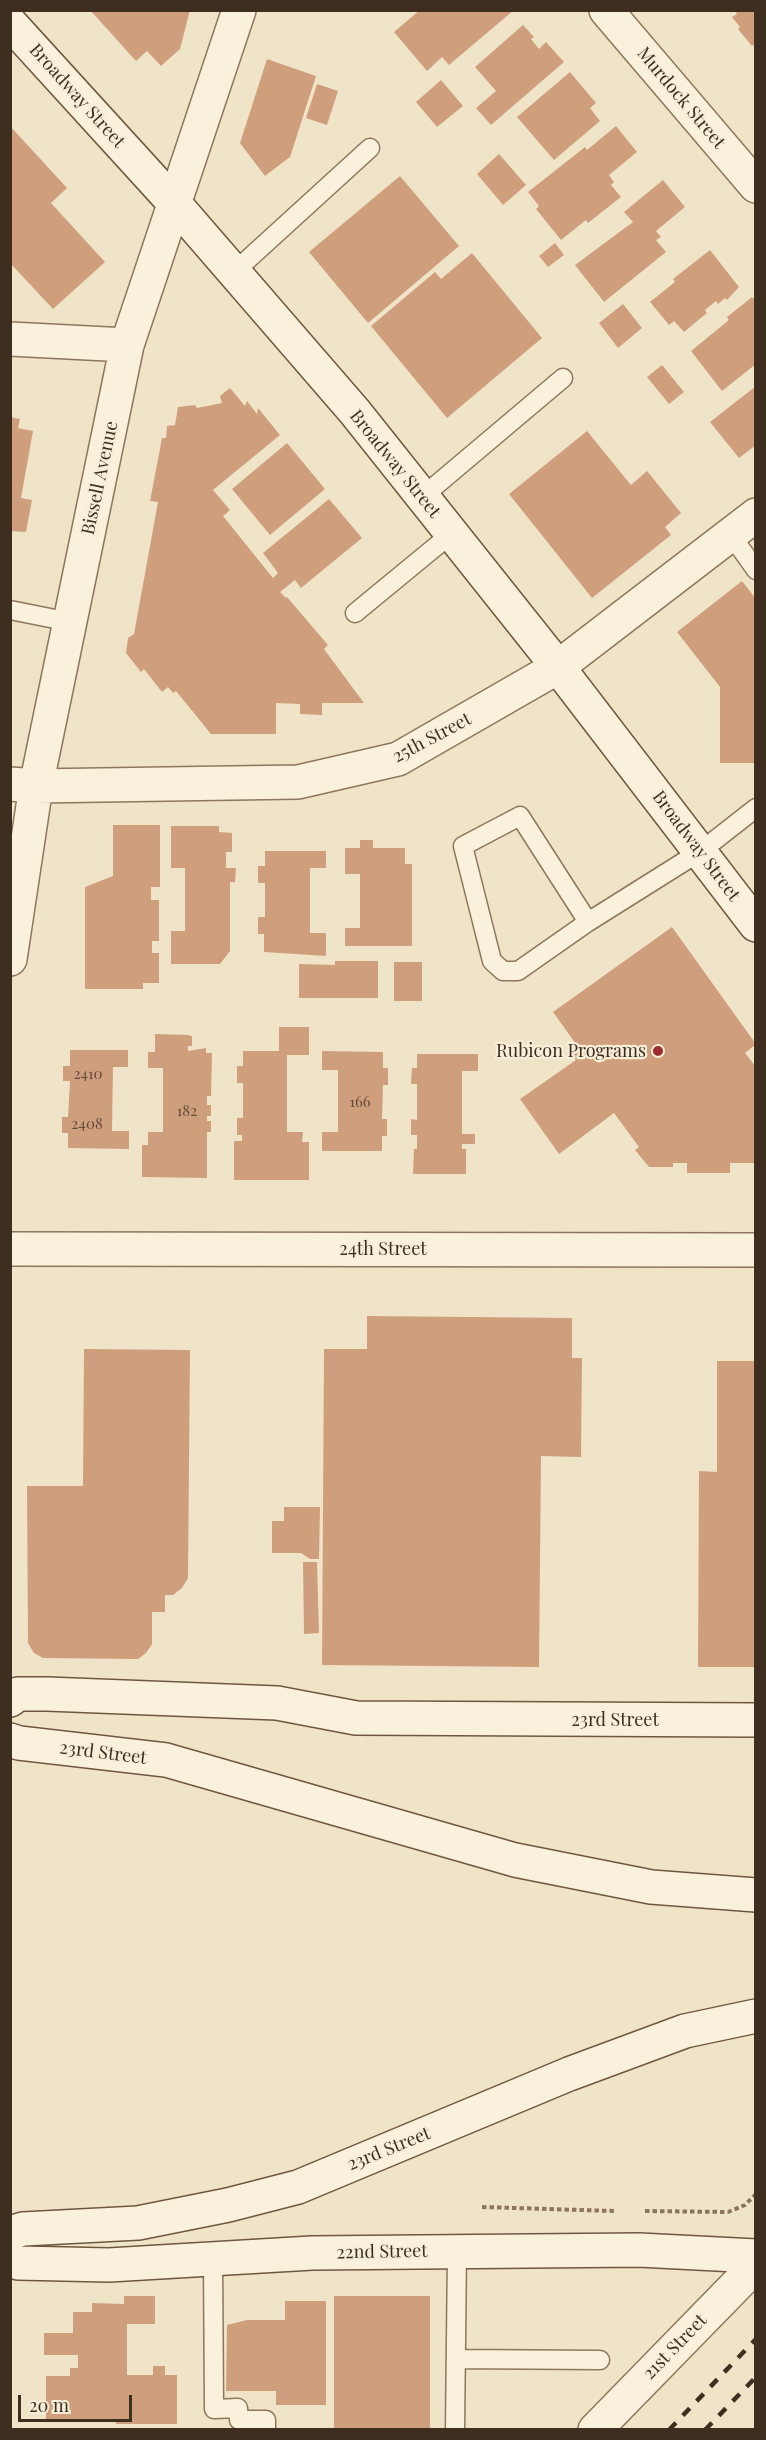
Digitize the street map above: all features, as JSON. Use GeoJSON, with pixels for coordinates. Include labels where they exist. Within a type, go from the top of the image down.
{"type":"FeatureCollection","features":[{"type":"Feature","properties":{"kind":"street","name":"Bissell Avenue"},"geometry":{"type":"LineString","coordinates":[[10,959],[23,785],[70,622],[128,345],[239,10]]}},
{"type":"Feature","properties":{"kind":"street","name":"Murdock Street"},"geometry":{"type":"LineString","coordinates":[[606,10],[756,186]]}},
{"type":"Feature","properties":{"kind":"street","name":"Broadway Street"},"geometry":{"type":"LineString","coordinates":[[10,22],[175,204],[355,412],[558,667],[756,925]]}},
{"type":"Feature","properties":{"kind":"street"},"geometry":{"type":"LineString","coordinates":[[10,339],[128,345]]}},
{"type":"Feature","properties":{"kind":"street","name":"25th Street"},"geometry":{"type":"LineString","coordinates":[[23,785],[298,783],[398,759],[558,667],[743,525]]}},
{"type":"Feature","properties":{"kind":"street","name":"24th Street"},"geometry":{"type":"LineString","coordinates":[[10,1249],[756,1250]]}},
{"type":"Feature","properties":{"kind":"street","name":"23rd Street"},"geometry":{"type":"LineString","coordinates":[[10,1700],[18,1694],[47,1694],[277,1703],[366,1719],[756,1720]]}},
{"type":"Feature","properties":{"kind":"street","name":"23rd Street"},"geometry":{"type":"LineString","coordinates":[[10,1740],[19,1743],[166,1760],[515,1860],[651,1887],[756,1895]]}},
{"type":"Feature","properties":{"kind":"street","name":"23rd Street"},"geometry":{"type":"LineString","coordinates":[[10,2233],[23,2229],[138,2223],[228,2205],[298,2187],[569,2074],[685,2031],[756,2016]]}},
{"type":"Feature","properties":{"kind":"street","name":"22nd Street"},"geometry":{"type":"LineString","coordinates":[[10,2259],[18,2263],[109,2265],[312,2253],[639,2250],[756,2256]]}},
{"type":"Feature","properties":{"kind":"street","name":"21st Street"},"geometry":{"type":"LineString","coordinates":[[595,2430],[756,2265]]}},
{"type":"Feature","properties":{"kind":"lane"},"geometry":{"type":"LineString","coordinates":[[10,16],[17,10]]}},
{"type":"Feature","properties":{"kind":"lane"},"geometry":{"type":"LineString","coordinates":[[234,272],[370,148]]}},
{"type":"Feature","properties":{"kind":"lane"},"geometry":{"type":"LineString","coordinates":[[422,497],[563,378]]}},
{"type":"Feature","properties":{"kind":"lane"},"geometry":{"type":"LineString","coordinates":[[743,525],[756,570]]}},
{"type":"Feature","properties":{"kind":"lane"},"geometry":{"type":"LineString","coordinates":[[355,612],[451,534]]}},
{"type":"Feature","properties":{"kind":"lane"},"geometry":{"type":"LineString","coordinates":[[10,610],[70,622]]}},
{"type":"Feature","properties":{"kind":"lane"},"geometry":{"type":"LineString","coordinates":[[588,922],[520,816],[463,846],[492,962],[503,971],[518,971],[588,922],[701,851],[756,808]]}},
{"type":"Feature","properties":{"kind":"lane"},"geometry":{"type":"LineString","coordinates":[[455,2430],[457,2251]]}},
{"type":"Feature","properties":{"kind":"lane"},"geometry":{"type":"LineString","coordinates":[[213,2260],[214,2409],[238,2408],[238,2420],[266,2420],[266,2430]]}},
{"type":"Feature","properties":{"kind":"lane"},"geometry":{"type":"LineString","coordinates":[[456,2359],[600,2360]]}},
{"type":"Feature","properties":{"kind":"path"},"geometry":{"type":"LineString","coordinates":[[636,2211],[728,2211],[745,2205],[756,2194]]}},
{"type":"Feature","properties":{"kind":"path"},"geometry":{"type":"LineString","coordinates":[[482,2208],[624,2211]]}},
{"type":"Feature","properties":{"kind":"building"},"geometry":{"type":"Polygon","coordinates":[[[90,10],[190,10],[180,49],[161,66],[147,51],[136,61],[90,10]]]}},
{"type":"Feature","properties":{"kind":"building"},"geometry":{"type":"Polygon","coordinates":[[[420,10],[514,10],[449,65],[442,57],[427,71],[394,32],[420,10]]]}},
{"type":"Feature","properties":{"kind":"building"},"geometry":{"type":"Polygon","coordinates":[[[734,10],[756,10],[756,43],[752,46],[738,29],[740,27],[732,17],[737,14],[734,10]]]}},
{"type":"Feature","properties":{"kind":"building"},"geometry":{"type":"Polygon","coordinates":[[[523,25],[534,37],[531,39],[539,49],[546,42],[564,62],[491,125],[476,108],[496,91],[475,67],[523,25]]]}},
{"type":"Feature","properties":{"kind":"building"},"geometry":{"type":"Polygon","coordinates":[[[267,59],[316,76],[290,157],[265,176],[240,143],[267,59]]]}},
{"type":"Feature","properties":{"kind":"building"},"geometry":{"type":"Polygon","coordinates":[[[570,72],[596,103],[590,108],[600,121],[554,160],[517,117],[570,72]]]}},
{"type":"Feature","properties":{"kind":"building"},"geometry":{"type":"Polygon","coordinates":[[[441,80],[463,106],[437,127],[416,102],[441,80]]]}},
{"type":"Feature","properties":{"kind":"building"},"geometry":{"type":"Polygon","coordinates":[[[317,84],[338,91],[327,125],[306,118],[317,84]]]}},
{"type":"Feature","properties":{"kind":"building"},"geometry":{"type":"Polygon","coordinates":[[[10,126],[67,188],[51,203],[105,262],[53,309],[10,263],[10,126]]]}},
{"type":"Feature","properties":{"kind":"building"},"geometry":{"type":"Polygon","coordinates":[[[616,126],[637,152],[609,175],[614,182],[611,185],[621,197],[588,223],[586,220],[561,240],[536,209],[539,206],[528,192],[585,147],[587,150],[616,126]]]}},
{"type":"Feature","properties":{"kind":"building"},"geometry":{"type":"Polygon","coordinates":[[[499,154],[526,185],[503,205],[477,174],[499,154]]]}},
{"type":"Feature","properties":{"kind":"building"},"geometry":{"type":"Polygon","coordinates":[[[400,176],[459,246],[368,323],[309,252],[400,176]]]}},
{"type":"Feature","properties":{"kind":"building"},"geometry":{"type":"Polygon","coordinates":[[[663,180],[685,207],[656,231],[661,237],[656,240],[666,252],[604,302],[575,265],[633,222],[624,212],[663,180]]]}},
{"type":"Feature","properties":{"kind":"building"},"geometry":{"type":"Polygon","coordinates":[[[555,243],[564,255],[548,267],[539,256],[555,243]]]}},
{"type":"Feature","properties":{"kind":"building"},"geometry":{"type":"Polygon","coordinates":[[[710,250],[739,287],[727,300],[725,298],[718,304],[716,301],[705,310],[707,313],[684,332],[674,321],[669,325],[650,302],[675,282],[673,279],[710,250]]]}},
{"type":"Feature","properties":{"kind":"building"},"geometry":{"type":"Polygon","coordinates":[[[472,253],[542,338],[447,418],[371,326],[435,272],[441,279],[472,253]]]}},
{"type":"Feature","properties":{"kind":"building"},"geometry":{"type":"Polygon","coordinates":[[[752,297],[756,301],[756,364],[722,391],[691,351],[729,320],[727,317],[752,297]]]}},
{"type":"Feature","properties":{"kind":"building"},"geometry":{"type":"Polygon","coordinates":[[[623,304],[642,328],[618,348],[599,323],[623,304]]]}},
{"type":"Feature","properties":{"kind":"building"},"geometry":{"type":"Polygon","coordinates":[[[662,365],[684,392],[669,404],[647,377],[662,365]]]}},
{"type":"Feature","properties":{"kind":"building"},"geometry":{"type":"Polygon","coordinates":[[[756,386],[756,445],[739,458],[710,422],[756,386]]]}},
{"type":"Feature","properties":{"kind":"building"},"geometry":{"type":"Polygon","coordinates":[[[230,388],[245,406],[247,401],[257,414],[258,408],[280,435],[213,490],[230,510],[223,516],[273,578],[278,573],[263,553],[329,499],[362,538],[301,588],[295,580],[280,592],[287,597],[328,645],[324,649],[364,703],[322,703],[322,715],[300,714],[300,704],[276,703],[276,734],[211,734],[176,691],[173,693],[168,687],[162,692],[144,669],[141,672],[126,653],[128,638],[134,634],[158,502],[150,501],[162,438],[166,438],[167,426],[175,425],[178,407],[195,405],[197,408],[222,403],[220,396],[230,388]]]}},
{"type":"Feature","properties":{"kind":"building"},"geometry":{"type":"Polygon","coordinates":[[[10,417],[20,419],[18,428],[33,431],[21,498],[32,500],[26,532],[10,531],[10,417]]]}},
{"type":"Feature","properties":{"kind":"building"},"geometry":{"type":"Polygon","coordinates":[[[587,431],[631,485],[647,471],[681,513],[665,527],[671,535],[592,598],[509,494],[587,431]]]}},
{"type":"Feature","properties":{"kind":"building"},"geometry":{"type":"Polygon","coordinates":[[[287,443],[325,489],[270,535],[232,489],[287,443]]]}},
{"type":"Feature","properties":{"kind":"building"},"geometry":{"type":"Polygon","coordinates":[[[742,581],[756,599],[756,763],[720,763],[720,687],[677,632],[742,581]]]}},
{"type":"Feature","properties":{"kind":"building"},"geometry":{"type":"Polygon","coordinates":[[[113,825],[160,825],[160,887],[151,887],[151,900],[159,900],[159,941],[152,941],[152,953],[159,953],[159,983],[143,983],[143,989],[85,989],[85,887],[113,876],[113,825]]]}},
{"type":"Feature","properties":{"kind":"building"},"geometry":{"type":"Polygon","coordinates":[[[171,826],[219,826],[219,832],[232,833],[232,852],[226,852],[226,868],[236,868],[235,882],[230,882],[230,951],[220,964],[171,964],[171,931],[185,931],[185,868],[171,868],[171,826]]]}},
{"type":"Feature","properties":{"kind":"building"},"geometry":{"type":"Polygon","coordinates":[[[360,840],[373,840],[373,848],[405,848],[405,864],[412,864],[412,946],[345,946],[345,928],[360,928],[360,874],[345,874],[345,848],[360,848],[360,840]]]}},
{"type":"Feature","properties":{"kind":"building"},"geometry":{"type":"Polygon","coordinates":[[[265,851],[326,851],[326,868],[310,868],[310,933],[326,933],[326,956],[264,952],[264,934],[258,934],[258,917],[265,917],[265,883],[258,883],[258,866],[265,866],[265,851]]]}},
{"type":"Feature","properties":{"kind":"building","name":"Rubicon Programs"},"geometry":{"type":"Polygon","coordinates":[[[672,927],[755,1045],[745,1053],[756,1067],[756,1163],[730,1163],[730,1173],[687,1173],[687,1163],[673,1163],[673,1167],[649,1167],[635,1150],[639,1147],[614,1113],[559,1154],[520,1099],[576,1060],[568,1049],[576,1044],[553,1012],[672,927]]]}},
{"type":"Feature","properties":{"kind":"building"},"geometry":{"type":"Polygon","coordinates":[[[335,961],[378,961],[378,998],[299,998],[299,964],[335,965],[335,961]]]}},
{"type":"Feature","properties":{"kind":"building"},"geometry":{"type":"Polygon","coordinates":[[[394,962],[422,962],[422,1001],[394,1001],[394,962]]]}},
{"type":"Feature","properties":{"kind":"building"},"geometry":{"type":"Polygon","coordinates":[[[279,1027],[309,1027],[309,1055],[287,1055],[287,1132],[303,1132],[302,1142],[309,1142],[309,1180],[234,1180],[234,1141],[242,1141],[242,1135],[237,1135],[237,1118],[243,1118],[243,1083],[237,1083],[237,1066],[243,1066],[243,1051],[279,1051],[279,1027]]]}},
{"type":"Feature","properties":{"kind":"building"},"geometry":{"type":"Polygon","coordinates":[[[155,1034],[192,1036],[192,1046],[188,1046],[188,1051],[206,1048],[206,1053],[212,1053],[211,1096],[207,1096],[207,1105],[211,1105],[211,1116],[207,1116],[207,1121],[211,1121],[211,1132],[207,1132],[207,1178],[142,1177],[142,1145],[148,1145],[148,1132],[163,1132],[163,1068],[148,1068],[148,1052],[155,1052],[155,1034]]]}},
{"type":"Feature","properties":{"kind":"building"},"geometry":{"type":"Polygon","coordinates":[[[70,1050],[128,1050],[128,1067],[113,1067],[112,1131],[129,1131],[129,1149],[68,1148],[68,1133],[62,1133],[62,1117],[68,1117],[70,1081],[63,1081],[63,1066],[70,1066],[70,1050]]]}},
{"type":"Feature","properties":{"kind":"building"},"geometry":{"type":"Polygon","coordinates":[[[322,1051],[383,1052],[383,1068],[388,1068],[388,1085],[383,1085],[382,1119],[387,1119],[387,1136],[382,1136],[382,1151],[322,1151],[322,1132],[338,1132],[338,1070],[322,1070],[322,1051]]]}},
{"type":"Feature","properties":{"kind":"building"},"geometry":{"type":"Polygon","coordinates":[[[417,1054],[478,1054],[478,1071],[462,1071],[462,1134],[475,1134],[475,1144],[462,1144],[462,1149],[466,1149],[466,1174],[413,1174],[417,1135],[411,1135],[411,1119],[417,1120],[417,1084],[411,1084],[412,1068],[417,1068],[417,1054]]]}},
{"type":"Feature","properties":{"kind":"building"},"geometry":{"type":"Polygon","coordinates":[[[367,1316],[572,1318],[572,1358],[582,1358],[581,1457],[541,1456],[539,1667],[322,1665],[324,1349],[367,1349],[367,1316]]]}},
{"type":"Feature","properties":{"kind":"building"},"geometry":{"type":"Polygon","coordinates":[[[84,1349],[190,1350],[188,1578],[182,1588],[173,1595],[165,1595],[165,1612],[152,1612],[152,1644],[138,1659],[43,1658],[34,1653],[28,1643],[27,1486],[83,1486],[84,1349]]]}},
{"type":"Feature","properties":{"kind":"building"},"geometry":{"type":"Polygon","coordinates":[[[717,1361],[756,1361],[756,1667],[698,1667],[699,1471],[717,1472],[717,1361]]]}},
{"type":"Feature","properties":{"kind":"building"},"geometry":{"type":"Polygon","coordinates":[[[284,1507],[320,1507],[319,1559],[310,1559],[301,1553],[272,1553],[272,1521],[284,1521],[284,1507]]]}},
{"type":"Feature","properties":{"kind":"building"},"geometry":{"type":"Polygon","coordinates":[[[303,1562],[317,1562],[319,1633],[304,1634],[303,1562]]]}},
{"type":"Feature","properties":{"kind":"building"},"geometry":{"type":"Polygon","coordinates":[[[124,2296],[155,2296],[155,2324],[127,2324],[127,2375],[153,2375],[153,2366],[165,2366],[165,2375],[177,2375],[177,2424],[116,2424],[116,2420],[46,2420],[46,2376],[70,2376],[70,2368],[78,2368],[78,2355],[44,2355],[44,2333],[73,2333],[73,2312],[92,2312],[92,2303],[124,2304],[124,2296]]]}},
{"type":"Feature","properties":{"kind":"building"},"geometry":{"type":"Polygon","coordinates":[[[334,2296],[430,2296],[430,2430],[334,2430],[334,2296]]]}},
{"type":"Feature","properties":{"kind":"building"},"geometry":{"type":"Polygon","coordinates":[[[285,2301],[326,2301],[326,2405],[276,2405],[276,2391],[226,2391],[227,2325],[247,2320],[285,2320],[285,2301]]]}},
{"type":"Feature","properties":{"kind":"railway"},"geometry":{"type":"LineString","coordinates":[[669,2430],[756,2339]]}},
{"type":"Feature","properties":{"kind":"railway"},"geometry":{"type":"LineString","coordinates":[[705,2430],[756,2377]]}},
{"type":"Feature","properties":{"kind":"place","name":"Rubicon Programs"},"geometry":{"type":"Point","coordinates":[658,1051]}}]}
